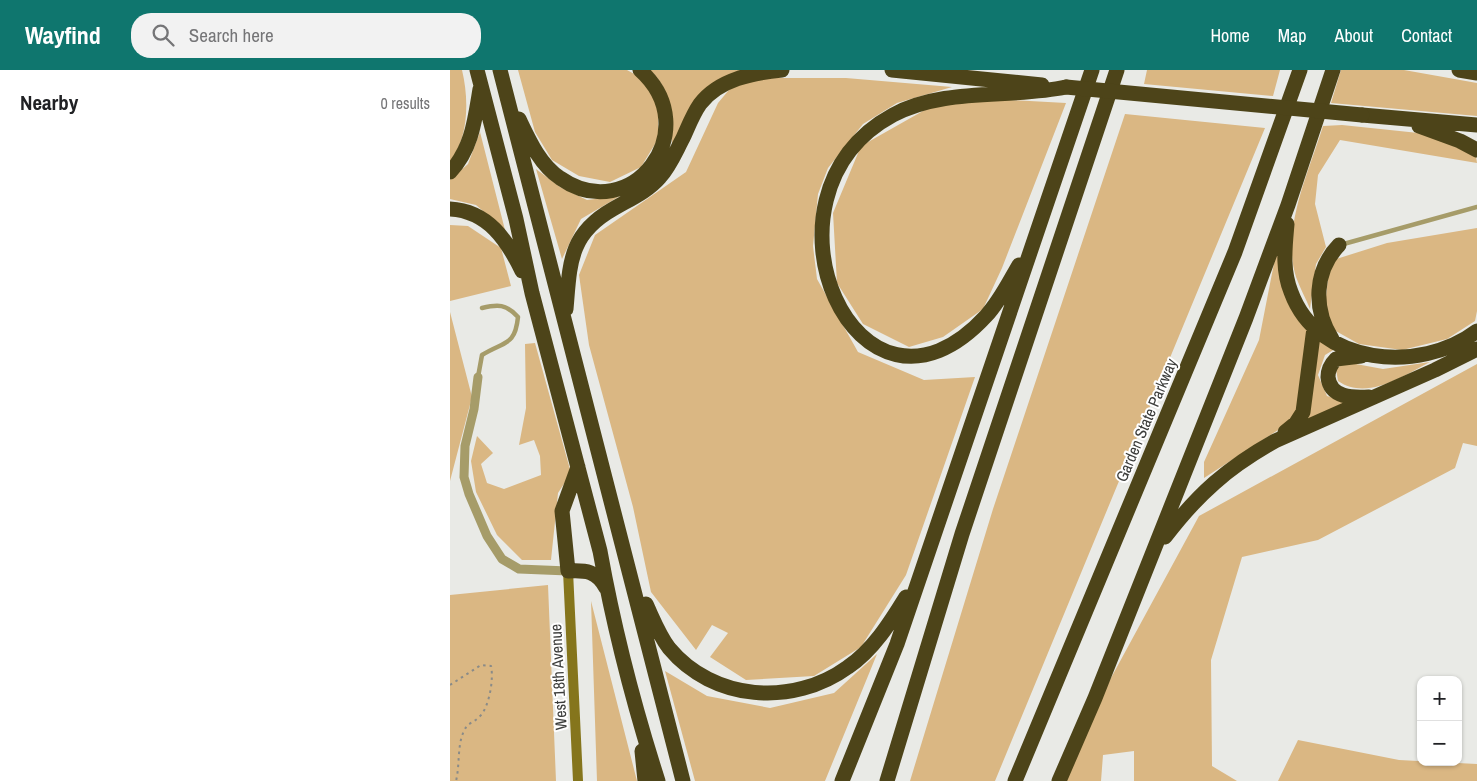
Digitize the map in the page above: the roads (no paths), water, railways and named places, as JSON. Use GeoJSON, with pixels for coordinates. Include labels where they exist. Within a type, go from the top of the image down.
{"type":"FeatureCollection","features":[{"type":"Feature","properties":{"kind":"highway"},"geometry":{"type":"LineString","coordinates":[[500,70],[624,544],[683,781]]}},
{"type":"Feature","properties":{"kind":"highway"},"geometry":{"type":"LineString","coordinates":[[506,92],[538,154],[552,172],[570,184],[589,191],[616,190],[625,187],[644,174],[661,152],[665,137],[667,117],[664,102],[655,85],[640,70]]}},
{"type":"Feature","properties":{"kind":"highway"},"geometry":{"type":"LineString","coordinates":[[565,320],[570,261],[582,235],[590,225],[613,208],[637,196],[659,178],[669,164],[698,108],[708,95],[736,79],[757,73],[782,70]]}},
{"type":"Feature","properties":{"kind":"highway"},"geometry":{"type":"LineString","coordinates":[[892,70],[1477,125]]}},
{"type":"Feature","properties":{"kind":"highway"},"geometry":{"type":"LineString","coordinates":[[842,781],[897,644],[1092,70]]}},
{"type":"Feature","properties":{"kind":"highway"},"geometry":{"type":"LineString","coordinates":[[887,781],[962,534],[1117,70]]}},
{"type":"Feature","properties":{"kind":"highway","name":"Garden State Parkway"},"geometry":{"type":"LineString","coordinates":[[1016,781],[1235,252],[1300,70]]}},
{"type":"Feature","properties":{"kind":"highway"},"geometry":{"type":"LineString","coordinates":[[1059,781],[1095,698],[1246,318],[1288,205],[1333,70]]}},
{"type":"Feature","properties":{"kind":"highway"},"geometry":{"type":"LineString","coordinates":[[1459,70],[1477,73]]}},
{"type":"Feature","properties":{"kind":"highway"},"geometry":{"type":"LineString","coordinates":[[450,172],[464,153],[474,128],[479,76]]}},
{"type":"Feature","properties":{"kind":"highway"},"geometry":{"type":"LineString","coordinates":[[479,76],[532,293],[600,551],[607,589],[640,727],[658,781]]}},
{"type":"Feature","properties":{"kind":"highway"},"geometry":{"type":"LineString","coordinates":[[1032,245],[995,305],[974,327],[940,350],[917,355],[905,354],[880,348],[860,336],[847,322],[836,304],[830,290],[824,260],[822,232],[825,207],[833,180],[858,142],[878,124],[912,106],[935,99],[1041,92],[1066,87]]}},
{"type":"Feature","properties":{"kind":"highway"},"geometry":{"type":"LineString","coordinates":[[1396,118],[1460,141],[1477,150]]}},
{"type":"Feature","properties":{"kind":"highway"},"geometry":{"type":"LineString","coordinates":[[1288,205],[1285,270],[1295,301],[1314,328],[1334,342],[1370,355],[1390,358],[1424,355],[1456,344],[1477,331]]}},
{"type":"Feature","properties":{"kind":"highway"},"geometry":{"type":"LineString","coordinates":[[450,209],[476,215],[497,230],[512,250],[532,293]]}},
{"type":"Feature","properties":{"kind":"highway"},"geometry":{"type":"LineString","coordinates":[[1334,342],[1326,329],[1318,307],[1323,268],[1328,257],[1339,245]]}},
{"type":"Feature","properties":{"kind":"highway"},"geometry":{"type":"LineString","coordinates":[[1153,552],[1204,490],[1241,462],[1274,441],[1296,423],[1303,412],[1314,328]]}},
{"type":"Feature","properties":{"kind":"highway"},"geometry":{"type":"LineString","coordinates":[[1274,441],[1377,396],[1477,348]]}},
{"type":"Feature","properties":{"kind":"highway"},"geometry":{"type":"LineString","coordinates":[[1370,355],[1336,359],[1330,367],[1328,378],[1331,386],[1338,394],[1357,398],[1377,396]]}},
{"type":"Feature","properties":{"kind":"highway"},"geometry":{"type":"LineString","coordinates":[[578,467],[564,506],[568,571],[591,571],[602,579],[607,589]]}},
{"type":"Feature","properties":{"kind":"highway"},"geometry":{"type":"LineString","coordinates":[[624,544],[647,606],[668,646],[699,673],[728,687],[752,693],[787,692],[810,687],[829,680],[848,668],[887,628],[918,579]]}},
{"type":"Feature","properties":{"kind":"highway"},"geometry":{"type":"LineString","coordinates":[[640,727],[645,781]]}},
{"type":"Feature","properties":{"kind":"street"},"geometry":{"type":"LineString","coordinates":[[478,377],[474,409],[465,446],[464,477],[487,536],[502,559],[519,569],[568,571]]}},
{"type":"Feature","properties":{"kind":"street","name":"West 18th Avenue"},"geometry":{"type":"LineString","coordinates":[[568,571],[578,781]]}},
{"type":"Feature","properties":{"kind":"lane"},"geometry":{"type":"LineString","coordinates":[[1339,245],[1477,207]]}},
{"type":"Feature","properties":{"kind":"lane"},"geometry":{"type":"LineString","coordinates":[[478,377],[482,355],[512,340],[516,331],[518,317],[509,307],[496,304],[482,308]]}}]}
